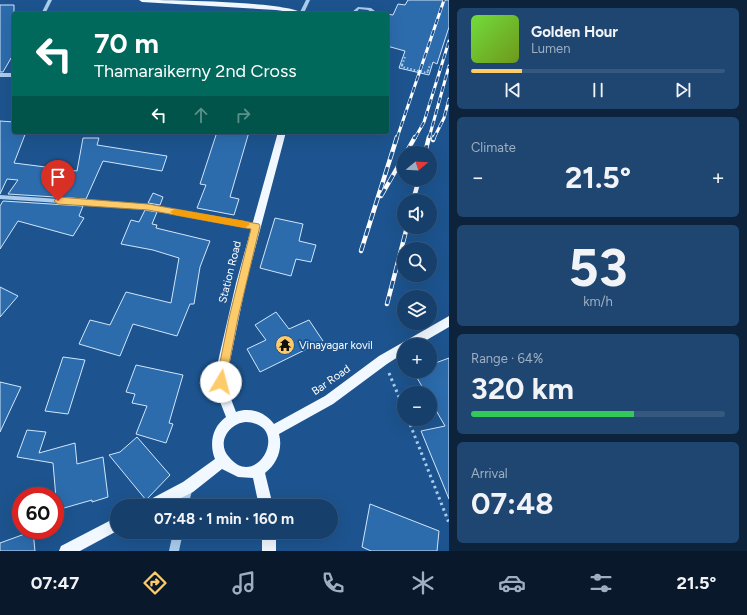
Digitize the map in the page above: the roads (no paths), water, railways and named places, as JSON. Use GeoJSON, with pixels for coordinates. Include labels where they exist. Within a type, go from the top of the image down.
{"type":"FeatureCollection","features":[{"type":"Feature","properties":{"kind":"main road"},"geometry":{"type":"LineString","coordinates":[[142,0],[246,3],[287,9],[295,12]]}},
{"type":"Feature","properties":{"kind":"main road","name":"Station Road"},"geometry":{"type":"LineString","coordinates":[[232,418],[223,394],[222,374],[241,283],[281,134]]}},
{"type":"Feature","properties":{"kind":"main road"},"geometry":{"type":"LineString","coordinates":[[420,338],[449,321]]}},
{"type":"Feature","properties":{"kind":"main road","name":"Bar Road"},"geometry":{"type":"LineString","coordinates":[[271,432],[329,400],[397,352]]}},
{"type":"Feature","properties":{"kind":"main road"},"geometry":{"type":"LineString","coordinates":[[243,415],[254,416],[264,422],[271,432],[274,442],[273,454],[267,464],[258,471],[246,474],[233,470],[223,460],[218,449],[219,437],[224,426],[232,418],[243,415]]}},
{"type":"Feature","properties":{"kind":"main road"},"geometry":{"type":"LineString","coordinates":[[165,499],[188,487],[223,460]]}},
{"type":"Feature","properties":{"kind":"main road"},"geometry":{"type":"LineString","coordinates":[[258,471],[264,499]]}},
{"type":"Feature","properties":{"kind":"main road"},"geometry":{"type":"LineString","coordinates":[[66,551],[110,528]]}},
{"type":"Feature","properties":{"kind":"main road"},"geometry":{"type":"LineString","coordinates":[[269,551],[270,539]]}},
{"type":"Feature","properties":{"kind":"street"},"geometry":{"type":"LineString","coordinates":[[44,12],[50,0]]}},
{"type":"Feature","properties":{"kind":"street"},"geometry":{"type":"LineString","coordinates":[[302,12],[308,0]]}},
{"type":"Feature","properties":{"kind":"street"},"geometry":{"type":"LineString","coordinates":[[353,12],[358,8],[369,9],[374,12]]}},
{"type":"Feature","properties":{"kind":"street"},"geometry":{"type":"LineString","coordinates":[[0,75],[12,75]]}},
{"type":"Feature","properties":{"kind":"street"},"geometry":{"type":"LineString","coordinates":[[0,197],[148,207],[256,226]]}},
{"type":"Feature","properties":{"kind":"street"},"geometry":{"type":"LineString","coordinates":[[185,499],[188,487]]}},
{"type":"Feature","properties":{"kind":"street"},"geometry":{"type":"LineString","coordinates":[[174,551],[177,539]]}},
{"type":"Feature","properties":{"kind":"railway"},"geometry":{"type":"LineString","coordinates":[[397,138],[444,0]]}},
{"type":"Feature","properties":{"kind":"railway"},"geometry":{"type":"LineString","coordinates":[[415,138],[424,122],[449,41]]}},
{"type":"Feature","properties":{"kind":"railway"},"geometry":{"type":"LineString","coordinates":[[429,138],[449,66]]}},
{"type":"Feature","properties":{"kind":"railway"},"geometry":{"type":"LineString","coordinates":[[434,138],[444,118],[449,99]]}},
{"type":"Feature","properties":{"kind":"railway"},"geometry":{"type":"LineString","coordinates":[[361,251],[397,137]]}},
{"type":"Feature","properties":{"kind":"railway"},"geometry":{"type":"LineString","coordinates":[[410,146],[415,137]]}},
{"type":"Feature","properties":{"kind":"railway"},"geometry":{"type":"LineString","coordinates":[[427,146],[429,137]]}},
{"type":"Feature","properties":{"kind":"railway"},"geometry":{"type":"LineString","coordinates":[[381,196],[397,168]]}},
{"type":"Feature","properties":{"kind":"railway"},"geometry":{"type":"LineString","coordinates":[[415,194],[417,186]]}},
{"type":"Feature","properties":{"kind":"railway"},"geometry":{"type":"LineString","coordinates":[[387,304],[405,234]]}},
{"type":"Feature","properties":{"kind":"place","name":"Vinayagar kovil"},"geometry":{"type":"Point","coordinates":[285,345]}}]}
